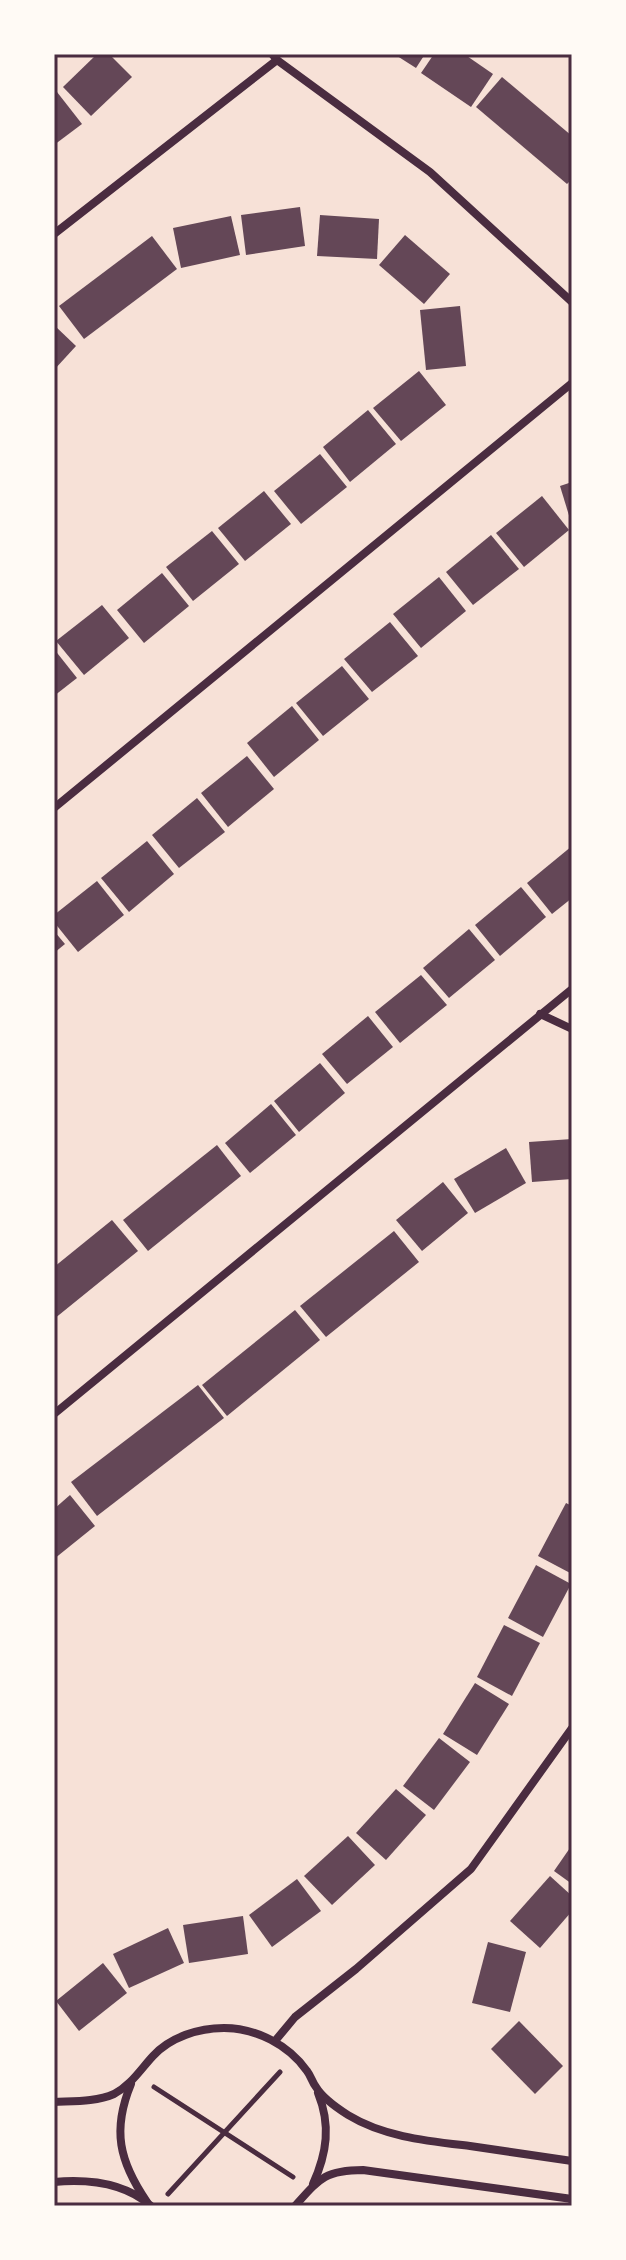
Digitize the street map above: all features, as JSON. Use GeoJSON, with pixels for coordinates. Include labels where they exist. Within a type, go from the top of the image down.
{"type":"FeatureCollection","features":[{"type":"Feature","properties":{"kind":"street"},"geometry":{"type":"LineString","coordinates":[[54,234],[275,57],[430,172],[572,302]]}},
{"type":"Feature","properties":{"kind":"street"},"geometry":{"type":"LineString","coordinates":[[54,808],[572,383]]}},
{"type":"Feature","properties":{"kind":"street"},"geometry":{"type":"LineString","coordinates":[[54,1414],[572,989]]}},
{"type":"Feature","properties":{"kind":"street"},"geometry":{"type":"LineString","coordinates":[[540,1014],[572,1029]]}},
{"type":"Feature","properties":{"kind":"street"},"geometry":{"type":"LineString","coordinates":[[275,2041],[295,2017],[356,1969],[471,1869],[572,1728]]}},
{"type":"Feature","properties":{"kind":"street"},"geometry":{"type":"LineString","coordinates":[[54,2102],[89,2100],[113,2094],[134,2078],[156,2052],[179,2038],[202,2030],[226,2028],[256,2033],[275,2041],[308,2071],[324,2107],[327,2129],[326,2148],[311,2186],[295,2206]]}},
{"type":"Feature","properties":{"kind":"street"},"geometry":{"type":"LineString","coordinates":[[134,2078],[123,2103],[119,2130],[122,2154],[130,2178],[149,2204]]}},
{"type":"Feature","properties":{"kind":"street"},"geometry":{"type":"LineString","coordinates":[[317,2089],[347,2114],[404,2137],[572,2161]]}},
{"type":"Feature","properties":{"kind":"street"},"geometry":{"type":"LineString","coordinates":[[311,2186],[346,2170],[363,2170],[572,2199]]}},
{"type":"Feature","properties":{"kind":"street"},"geometry":{"type":"LineString","coordinates":[[54,2182],[94,2180],[149,2204]]}},
{"type":"Feature","properties":{"kind":"path"},"geometry":{"type":"LineString","coordinates":[[166,2196],[226,2134],[294,2056]]}},
{"type":"Feature","properties":{"kind":"path"},"geometry":{"type":"LineString","coordinates":[[134,2078],[311,2186]]}},
{"type":"Feature","properties":{"kind":"building"},"geometry":{"type":"Polygon","coordinates":[[[97,54],[109,54],[132,77],[91,116],[63,87],[97,54]]]}},
{"type":"Feature","properties":{"kind":"building"},"geometry":{"type":"Polygon","coordinates":[[[394,54],[425,54],[416,68],[394,54]]]}},
{"type":"Feature","properties":{"kind":"building"},"geometry":{"type":"Polygon","coordinates":[[[434,54],[464,54],[493,74],[471,107],[421,73],[434,54]]]}},
{"type":"Feature","properties":{"kind":"building"},"geometry":{"type":"Polygon","coordinates":[[[502,77],[572,136],[572,179],[567,184],[476,107],[502,77]]]}},
{"type":"Feature","properties":{"kind":"building"},"geometry":{"type":"Polygon","coordinates":[[[57,92],[82,124],[54,145],[54,94],[57,92]]]}},
{"type":"Feature","properties":{"kind":"building"},"geometry":{"type":"Polygon","coordinates":[[[300,207],[305,246],[246,255],[241,215],[300,207]]]}},
{"type":"Feature","properties":{"kind":"building"},"geometry":{"type":"Polygon","coordinates":[[[320,215],[379,219],[377,259],[317,256],[320,215]]]}},
{"type":"Feature","properties":{"kind":"building"},"geometry":{"type":"Polygon","coordinates":[[[231,216],[240,255],[181,268],[173,228],[231,216]]]}},
{"type":"Feature","properties":{"kind":"building"},"geometry":{"type":"Polygon","coordinates":[[[405,235],[450,274],[424,304],[379,265],[405,235]]]}},
{"type":"Feature","properties":{"kind":"building"},"geometry":{"type":"Polygon","coordinates":[[[152,236],[177,269],[84,339],[59,306],[152,236]]]}},
{"type":"Feature","properties":{"kind":"building"},"geometry":{"type":"Polygon","coordinates":[[[460,306],[466,366],[426,370],[420,310],[460,306]]]}},
{"type":"Feature","properties":{"kind":"building"},"geometry":{"type":"Polygon","coordinates":[[[54,325],[76,346],[54,370],[54,325]]]}},
{"type":"Feature","properties":{"kind":"building"},"geometry":{"type":"Polygon","coordinates":[[[419,371],[446,405],[401,441],[373,408],[419,371]]]}},
{"type":"Feature","properties":{"kind":"building"},"geometry":{"type":"Polygon","coordinates":[[[368,410],[396,444],[350,482],[323,447],[368,410]]]}},
{"type":"Feature","properties":{"kind":"building"},"geometry":{"type":"Polygon","coordinates":[[[320,454],[347,487],[301,524],[274,491],[320,454]]]}},
{"type":"Feature","properties":{"kind":"building"},"geometry":{"type":"Polygon","coordinates":[[[572,482],[572,522],[571,522],[560,486],[572,482]]]}},
{"type":"Feature","properties":{"kind":"building"},"geometry":{"type":"Polygon","coordinates":[[[264,491],[291,524],[245,561],[218,528],[264,491]]]}},
{"type":"Feature","properties":{"kind":"building"},"geometry":{"type":"Polygon","coordinates":[[[542,496],[569,530],[524,567],[496,533],[542,496]]]}},
{"type":"Feature","properties":{"kind":"building"},"geometry":{"type":"Polygon","coordinates":[[[212,531],[239,564],[193,601],[166,567],[212,531]]]}},
{"type":"Feature","properties":{"kind":"building"},"geometry":{"type":"Polygon","coordinates":[[[491,535],[519,569],[473,605],[446,572],[491,535]]]}},
{"type":"Feature","properties":{"kind":"building"},"geometry":{"type":"Polygon","coordinates":[[[162,573],[189,606],[144,643],[117,610],[162,573]]]}},
{"type":"Feature","properties":{"kind":"building"},"geometry":{"type":"Polygon","coordinates":[[[439,577],[466,611],[421,648],[393,614],[439,577]]]}},
{"type":"Feature","properties":{"kind":"building"},"geometry":{"type":"Polygon","coordinates":[[[102,605],[129,638],[84,675],[56,641],[102,605]]]}},
{"type":"Feature","properties":{"kind":"building"},"geometry":{"type":"Polygon","coordinates":[[[390,622],[418,656],[372,692],[344,659],[390,622]]]}},
{"type":"Feature","properties":{"kind":"building"},"geometry":{"type":"Polygon","coordinates":[[[54,649],[77,678],[54,696],[54,649]]]}},
{"type":"Feature","properties":{"kind":"building"},"geometry":{"type":"Polygon","coordinates":[[[342,666],[369,699],[323,736],[296,703],[342,666]]]}},
{"type":"Feature","properties":{"kind":"building"},"geometry":{"type":"Polygon","coordinates":[[[292,706],[319,740],[274,777],[247,743],[292,706]]]}},
{"type":"Feature","properties":{"kind":"building"},"geometry":{"type":"Polygon","coordinates":[[[247,756],[274,789],[228,827],[201,793],[247,756]]]}},
{"type":"Feature","properties":{"kind":"building"},"geometry":{"type":"Polygon","coordinates":[[[197,798],[225,832],[179,868],[152,835],[197,798]]]}},
{"type":"Feature","properties":{"kind":"building"},"geometry":{"type":"Polygon","coordinates":[[[147,841],[174,874],[129,912],[101,878],[147,841]]]}},
{"type":"Feature","properties":{"kind":"building"},"geometry":{"type":"Polygon","coordinates":[[[572,846],[572,898],[552,914],[527,883],[572,846]]]}},
{"type":"Feature","properties":{"kind":"building"},"geometry":{"type":"Polygon","coordinates":[[[97,881],[124,915],[78,952],[54,922],[54,915],[97,881]]]}},
{"type":"Feature","properties":{"kind":"building"},"geometry":{"type":"Polygon","coordinates":[[[521,887],[546,917],[500,956],[475,925],[521,887]]]}},
{"type":"Feature","properties":{"kind":"building"},"geometry":{"type":"Polygon","coordinates":[[[469,929],[495,960],[449,998],[423,968],[469,929]]]}},
{"type":"Feature","properties":{"kind":"building"},"geometry":{"type":"Polygon","coordinates":[[[54,931],[65,944],[54,953],[54,931]]]}},
{"type":"Feature","properties":{"kind":"building"},"geometry":{"type":"Polygon","coordinates":[[[421,975],[447,1005],[400,1043],[375,1012],[421,975]]]}},
{"type":"Feature","properties":{"kind":"building"},"geometry":{"type":"Polygon","coordinates":[[[368,1016],[393,1047],[347,1084],[322,1054],[368,1016]]]}},
{"type":"Feature","properties":{"kind":"building"},"geometry":{"type":"Polygon","coordinates":[[[320,1063],[345,1093],[299,1132],[274,1101],[320,1063]]]}},
{"type":"Feature","properties":{"kind":"building"},"geometry":{"type":"Polygon","coordinates":[[[271,1104],[296,1135],[250,1173],[225,1143],[271,1104]]]}},
{"type":"Feature","properties":{"kind":"building"},"geometry":{"type":"Polygon","coordinates":[[[572,1139],[572,1179],[532,1182],[529,1142],[572,1139]]]}},
{"type":"Feature","properties":{"kind":"building"},"geometry":{"type":"Polygon","coordinates":[[[217,1145],[241,1176],[148,1251],[123,1220],[217,1145]]]}},
{"type":"Feature","properties":{"kind":"building"},"geometry":{"type":"Polygon","coordinates":[[[506,1148],[526,1183],[475,1213],[454,1179],[506,1148]]]}},
{"type":"Feature","properties":{"kind":"building"},"geometry":{"type":"Polygon","coordinates":[[[443,1182],[468,1213],[422,1251],[396,1220],[443,1182]]]}},
{"type":"Feature","properties":{"kind":"building"},"geometry":{"type":"Polygon","coordinates":[[[112,1220],[138,1251],[54,1319],[54,1267],[112,1220]]]}},
{"type":"Feature","properties":{"kind":"building"},"geometry":{"type":"Polygon","coordinates":[[[394,1231],[419,1262],[326,1337],[300,1306],[394,1231]]]}},
{"type":"Feature","properties":{"kind":"building"},"geometry":{"type":"Polygon","coordinates":[[[295,1310],[320,1340],[227,1416],[202,1385],[295,1310]]]}},
{"type":"Feature","properties":{"kind":"building"},"geometry":{"type":"Polygon","coordinates":[[[198,1385],[224,1418],[97,1516],[71,1482],[198,1385]]]}},
{"type":"Feature","properties":{"kind":"building"},"geometry":{"type":"Polygon","coordinates":[[[70,1495],[95,1526],[54,1559],[54,1509],[70,1495]]]}},
{"type":"Feature","properties":{"kind":"building"},"geometry":{"type":"Polygon","coordinates":[[[566,1503],[572,1506],[572,1574],[538,1556],[566,1503]]]}},
{"type":"Feature","properties":{"kind":"building"},"geometry":{"type":"Polygon","coordinates":[[[536,1565],[571,1584],[543,1637],[508,1618],[536,1565]]]}},
{"type":"Feature","properties":{"kind":"building"},"geometry":{"type":"Polygon","coordinates":[[[504,1625],[540,1643],[512,1696],[477,1677],[504,1625]]]}},
{"type":"Feature","properties":{"kind":"building"},"geometry":{"type":"Polygon","coordinates":[[[475,1683],[509,1704],[477,1755],[443,1734],[475,1683]]]}},
{"type":"Feature","properties":{"kind":"building"},"geometry":{"type":"Polygon","coordinates":[[[439,1738],[470,1762],[434,1810],[403,1786],[439,1738]]]}},
{"type":"Feature","properties":{"kind":"building"},"geometry":{"type":"Polygon","coordinates":[[[396,1789],[426,1815],[386,1860],[356,1833],[396,1789]]]}},
{"type":"Feature","properties":{"kind":"building"},"geometry":{"type":"Polygon","coordinates":[[[348,1836],[375,1865],[332,1905],[304,1876],[348,1836]]]}},
{"type":"Feature","properties":{"kind":"building"},"geometry":{"type":"Polygon","coordinates":[[[572,1845],[572,1884],[554,1871],[572,1845]]]}},
{"type":"Feature","properties":{"kind":"building"},"geometry":{"type":"Polygon","coordinates":[[[550,1876],[572,1896],[572,1911],[540,1948],[510,1921],[550,1876]]]}},
{"type":"Feature","properties":{"kind":"building"},"geometry":{"type":"Polygon","coordinates":[[[297,1879],[321,1911],[272,1947],[249,1915],[297,1879]]]}},
{"type":"Feature","properties":{"kind":"building"},"geometry":{"type":"Polygon","coordinates":[[[243,1916],[248,1954],[189,1963],[183,1925],[243,1916]]]}},
{"type":"Feature","properties":{"kind":"building"},"geometry":{"type":"Polygon","coordinates":[[[168,1928],[184,1963],[129,1988],[113,1954],[168,1928]]]}},
{"type":"Feature","properties":{"kind":"building"},"geometry":{"type":"Polygon","coordinates":[[[488,1942],[526,1952],[510,2012],[472,2003],[488,1942]]]}},
{"type":"Feature","properties":{"kind":"building"},"geometry":{"type":"Polygon","coordinates":[[[103,1963],[127,1993],[79,2031],[56,2001],[103,1963]]]}},
{"type":"Feature","properties":{"kind":"building"},"geometry":{"type":"Polygon","coordinates":[[[519,2021],[563,2066],[535,2094],[491,2049],[519,2021]]]}}]}
